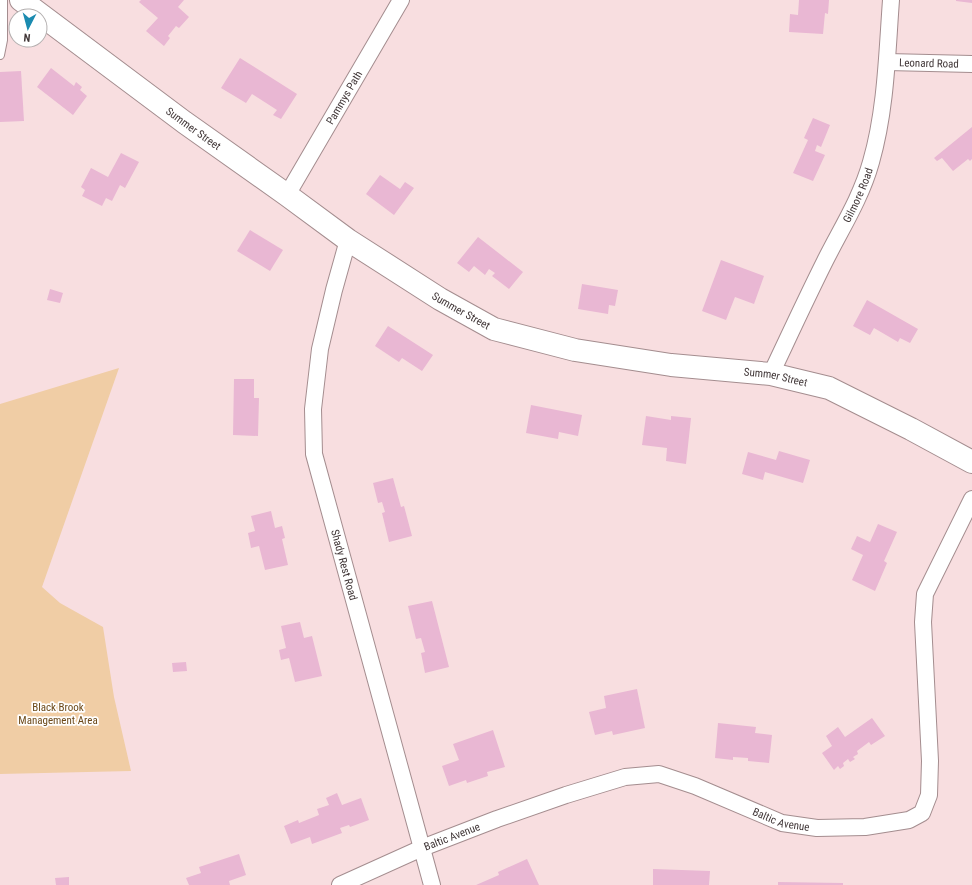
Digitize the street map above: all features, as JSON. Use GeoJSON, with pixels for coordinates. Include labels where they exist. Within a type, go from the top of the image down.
{"type":"FeatureCollection","features":[{"type":"Feature","properties":{"kind":"street","name":"Summer Street"},"geometry":{"type":"LineString","coordinates":[[20,0],[184,122],[348,240],[440,299],[494,329],[575,350],[671,365],[771,374],[828,388],[911,429],[972,462]]}},
{"type":"Feature","properties":{"kind":"street","name":"Pammys Path"},"geometry":{"type":"LineString","coordinates":[[287,195],[401,0]]}},
{"type":"Feature","properties":{"kind":"street","name":"Gilmore Road"},"geometry":{"type":"LineString","coordinates":[[771,374],[825,261],[854,207],[870,164],[880,126],[887,62],[891,0]]}},
{"type":"Feature","properties":{"kind":"street","name":"Leonard Road"},"geometry":{"type":"LineString","coordinates":[[887,62],[972,64]]}},
{"type":"Feature","properties":{"kind":"street","name":"Shady Rest Road"},"geometry":{"type":"LineString","coordinates":[[348,240],[320,349],[313,409],[314,454],[432,885]]}},
{"type":"Feature","properties":{"kind":"street","name":"Baltic Avenue"},"geometry":{"type":"LineString","coordinates":[[340,885],[422,848],[497,819],[566,795],[625,777],[659,774],[695,786],[782,824],[818,828],[865,827],[909,820],[922,813],[929,795],[930,761],[923,622],[925,594],[972,499]]}},
{"type":"Feature","properties":{"kind":"lane"},"geometry":{"type":"LineString","coordinates":[[0,55],[3,40],[3,0]]}},
{"type":"Feature","properties":{"kind":"green space","name":"Black Brook Management Area"},"geometry":{"type":"Polygon","coordinates":[[[119,368],[42,587],[60,603],[103,627],[114,697],[131,771],[0,774],[0,404],[119,368]]]}},
{"type":"Feature","properties":{"kind":"building"},"geometry":{"type":"Polygon","coordinates":[[[141,0],[184,0],[178,7],[189,17],[179,28],[176,26],[168,36],[170,38],[164,46],[146,31],[158,18],[139,2],[141,0]]]}},
{"type":"Feature","properties":{"kind":"building"},"geometry":{"type":"Polygon","coordinates":[[[799,0],[829,0],[828,14],[825,13],[823,34],[789,32],[790,14],[798,15],[799,0]]]}},
{"type":"Feature","properties":{"kind":"building"},"geometry":{"type":"Polygon","coordinates":[[[972,0],[972,3],[956,1],[972,0]]]}},
{"type":"Feature","properties":{"kind":"building"},"geometry":{"type":"Polygon","coordinates":[[[240,58],[297,94],[281,119],[273,115],[277,110],[252,94],[246,103],[221,88],[240,58]]]}},
{"type":"Feature","properties":{"kind":"building"},"geometry":{"type":"Polygon","coordinates":[[[51,68],[74,86],[76,82],[82,87],[80,90],[87,96],[73,115],[37,87],[51,68]]]}},
{"type":"Feature","properties":{"kind":"building"},"geometry":{"type":"Polygon","coordinates":[[[21,71],[24,121],[0,122],[0,72],[21,71]]]}},
{"type":"Feature","properties":{"kind":"building"},"geometry":{"type":"Polygon","coordinates":[[[813,118],[830,125],[821,147],[817,145],[815,151],[825,155],[813,181],[793,173],[808,140],[804,138],[813,118]]]}},
{"type":"Feature","properties":{"kind":"building"},"geometry":{"type":"Polygon","coordinates":[[[972,127],[972,159],[970,161],[968,159],[953,171],[942,158],[937,161],[934,158],[972,127]]]}},
{"type":"Feature","properties":{"kind":"building"},"geometry":{"type":"Polygon","coordinates":[[[121,153],[139,162],[125,188],[120,185],[112,201],[106,198],[102,206],[82,196],[85,190],[81,187],[91,168],[108,177],[121,153]]]}},
{"type":"Feature","properties":{"kind":"building"},"geometry":{"type":"Polygon","coordinates":[[[380,175],[400,189],[405,182],[414,188],[394,215],[366,194],[380,175]]]}},
{"type":"Feature","properties":{"kind":"building"},"geometry":{"type":"Polygon","coordinates":[[[250,230],[283,250],[270,271],[237,251],[250,230]]]}},
{"type":"Feature","properties":{"kind":"building"},"geometry":{"type":"Polygon","coordinates":[[[478,237],[523,272],[509,289],[492,276],[495,273],[489,269],[485,275],[474,266],[469,272],[457,263],[478,237]]]}},
{"type":"Feature","properties":{"kind":"building"},"geometry":{"type":"Polygon","coordinates":[[[721,260],[764,276],[754,304],[735,297],[726,320],[702,311],[721,260]]]}},
{"type":"Feature","properties":{"kind":"building"},"geometry":{"type":"Polygon","coordinates":[[[582,284],[618,290],[615,306],[609,305],[608,314],[578,309],[582,284]]]}},
{"type":"Feature","properties":{"kind":"building"},"geometry":{"type":"Polygon","coordinates":[[[50,289],[63,293],[60,303],[47,300],[50,289]]]}},
{"type":"Feature","properties":{"kind":"building"},"geometry":{"type":"Polygon","coordinates":[[[867,300],[918,329],[910,343],[900,338],[898,342],[874,328],[870,335],[853,326],[867,300]]]}},
{"type":"Feature","properties":{"kind":"building"},"geometry":{"type":"Polygon","coordinates":[[[388,326],[433,355],[422,371],[402,358],[399,362],[375,346],[388,326]]]}},
{"type":"Feature","properties":{"kind":"building"},"geometry":{"type":"Polygon","coordinates":[[[234,379],[254,379],[254,398],[259,398],[258,436],[233,435],[234,379]]]}},
{"type":"Feature","properties":{"kind":"building"},"geometry":{"type":"Polygon","coordinates":[[[531,405],[582,415],[578,436],[559,432],[558,439],[526,433],[531,405]]]}},
{"type":"Feature","properties":{"kind":"building"},"geometry":{"type":"Polygon","coordinates":[[[646,416],[671,420],[671,416],[691,418],[686,464],[666,461],[667,448],[642,445],[646,416]]]}},
{"type":"Feature","properties":{"kind":"building"},"geometry":{"type":"Polygon","coordinates":[[[779,451],[810,460],[803,483],[765,472],[763,480],[742,474],[748,452],[776,460],[779,451]]]}},
{"type":"Feature","properties":{"kind":"building"},"geometry":{"type":"Polygon","coordinates":[[[393,478],[401,507],[404,506],[412,536],[389,542],[382,513],[385,512],[382,502],[378,503],[373,483],[393,478]]]}},
{"type":"Feature","properties":{"kind":"building"},"geometry":{"type":"Polygon","coordinates":[[[271,511],[275,528],[282,526],[285,538],[282,539],[288,565],[265,570],[259,546],[251,548],[248,533],[255,531],[251,516],[271,511]]]}},
{"type":"Feature","properties":{"kind":"building"},"geometry":{"type":"Polygon","coordinates":[[[878,524],[897,532],[884,561],[887,563],[875,591],[852,580],[863,555],[851,549],[857,536],[870,542],[878,524]]]}},
{"type":"Feature","properties":{"kind":"building"},"geometry":{"type":"Polygon","coordinates":[[[432,601],[449,667],[425,673],[421,653],[425,652],[421,638],[416,639],[408,606],[432,601]]]}},
{"type":"Feature","properties":{"kind":"building"},"geometry":{"type":"Polygon","coordinates":[[[300,622],[304,638],[312,636],[322,676],[295,682],[289,658],[281,660],[279,650],[286,648],[281,626],[300,622]]]}},
{"type":"Feature","properties":{"kind":"building"},"geometry":{"type":"Polygon","coordinates":[[[186,662],[187,671],[173,672],[172,663],[186,662]]]}},
{"type":"Feature","properties":{"kind":"building"},"geometry":{"type":"Polygon","coordinates":[[[637,689],[645,728],[613,735],[612,731],[595,735],[589,712],[606,708],[604,696],[637,689]]]}},
{"type":"Feature","properties":{"kind":"building"},"geometry":{"type":"Polygon","coordinates":[[[872,718],[885,736],[871,745],[869,742],[857,751],[858,754],[853,757],[855,759],[850,762],[848,759],[843,763],[844,766],[840,769],[838,766],[834,770],[822,753],[832,746],[826,736],[838,727],[845,737],[872,718]]]}},
{"type":"Feature","properties":{"kind":"building"},"geometry":{"type":"Polygon","coordinates":[[[718,723],[756,727],[755,733],[772,735],[769,763],[748,761],[748,758],[733,757],[733,760],[715,758],[718,723]]]}},
{"type":"Feature","properties":{"kind":"building"},"geometry":{"type":"Polygon","coordinates":[[[493,730],[505,767],[487,772],[488,776],[467,783],[466,780],[449,786],[442,766],[459,760],[453,744],[493,730]]]}},
{"type":"Feature","properties":{"kind":"building"},"geometry":{"type":"Polygon","coordinates":[[[337,793],[342,805],[361,798],[369,820],[350,827],[349,825],[340,828],[342,833],[312,844],[310,837],[291,844],[284,826],[298,820],[299,823],[319,815],[317,809],[329,805],[326,798],[337,793]]]}},
{"type":"Feature","properties":{"kind":"building"},"geometry":{"type":"Polygon","coordinates":[[[239,854],[246,875],[229,881],[230,885],[189,885],[186,878],[201,873],[199,867],[239,854]]]}},
{"type":"Feature","properties":{"kind":"building"},"geometry":{"type":"Polygon","coordinates":[[[527,859],[539,885],[476,885],[499,875],[498,872],[527,859]]]}},
{"type":"Feature","properties":{"kind":"building"},"geometry":{"type":"Polygon","coordinates":[[[653,869],[710,871],[709,885],[653,885],[653,869]]]}},
{"type":"Feature","properties":{"kind":"building"},"geometry":{"type":"Polygon","coordinates":[[[69,877],[69,885],[56,885],[55,878],[69,877]]]}},
{"type":"Feature","properties":{"kind":"building"},"geometry":{"type":"Polygon","coordinates":[[[778,882],[843,883],[843,885],[778,885],[778,882]]]}}]}
